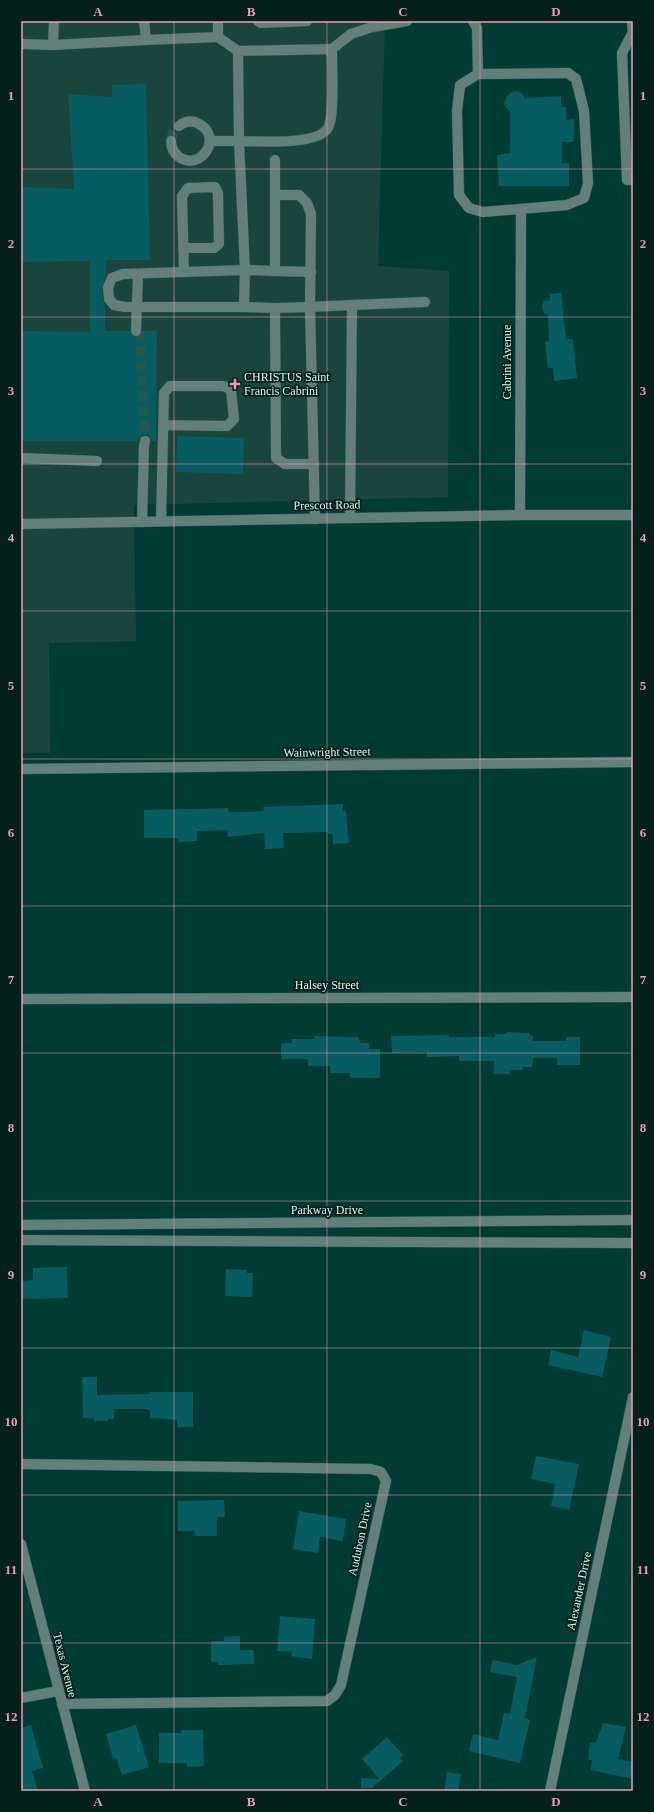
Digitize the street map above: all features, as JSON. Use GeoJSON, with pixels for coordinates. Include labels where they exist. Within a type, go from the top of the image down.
{"type":"FeatureCollection","features":[{"type":"Feature","properties":{"kind":"street"},"geometry":{"type":"LineString","coordinates":[[53,45],[54,21]]}},
{"type":"Feature","properties":{"kind":"street"},"geometry":{"type":"LineString","coordinates":[[144,21],[146,40]]}},
{"type":"Feature","properties":{"kind":"street"},"geometry":{"type":"LineString","coordinates":[[218,21],[218,37]]}},
{"type":"Feature","properties":{"kind":"street"},"geometry":{"type":"LineString","coordinates":[[258,21],[307,21]]}},
{"type":"Feature","properties":{"kind":"street"},"geometry":{"type":"LineString","coordinates":[[21,44],[53,45],[218,37],[238,51],[332,49],[351,34],[372,27],[407,21]]}},
{"type":"Feature","properties":{"kind":"street"},"geometry":{"type":"LineString","coordinates":[[473,21],[477,28],[478,74]]}},
{"type":"Feature","properties":{"kind":"street"},"geometry":{"type":"LineString","coordinates":[[632,21],[633,34],[622,53],[627,180],[633,180]]}},
{"type":"Feature","properties":{"kind":"street"},"geometry":{"type":"LineString","coordinates":[[210,141],[298,141],[319,137],[327,129],[331,117],[332,49]]}},
{"type":"Feature","properties":{"kind":"street"},"geometry":{"type":"LineString","coordinates":[[238,51],[239,141],[245,270],[244,307]]}},
{"type":"Feature","properties":{"kind":"street"},"geometry":{"type":"LineString","coordinates":[[568,73],[576,79],[584,111],[588,183],[584,198],[567,205],[521,209],[483,212],[469,208],[459,194],[457,111],[460,85],[478,74],[568,73]]}},
{"type":"Feature","properties":{"kind":"street"},"geometry":{"type":"LineString","coordinates":[[171,141],[173,150],[177,155],[189,160],[195,160],[206,153],[210,141],[209,134],[201,124],[189,122],[179,126]]}},
{"type":"Feature","properties":{"kind":"street"},"geometry":{"type":"LineString","coordinates":[[275,160],[275,271]]}},
{"type":"Feature","properties":{"kind":"street"},"geometry":{"type":"LineString","coordinates":[[183,248],[214,248],[219,244],[218,193],[215,187],[188,188],[182,196],[183,248],[184,272]]}},
{"type":"Feature","properties":{"kind":"street"},"geometry":{"type":"LineString","coordinates":[[275,195],[299,195],[307,203],[311,214],[310,306],[315,519]]}},
{"type":"Feature","properties":{"kind":"street","name":"Cabrini Avenue"},"geometry":{"type":"LineString","coordinates":[[520,515],[521,209]]}},
{"type":"Feature","properties":{"kind":"street"},"geometry":{"type":"LineString","coordinates":[[311,272],[245,270],[123,274],[112,278],[108,287],[109,299],[114,305],[138,307],[275,308],[425,302]]}},
{"type":"Feature","properties":{"kind":"street"},"geometry":{"type":"LineString","coordinates":[[137,329],[138,274]]}},
{"type":"Feature","properties":{"kind":"street"},"geometry":{"type":"LineString","coordinates":[[350,518],[352,305]]}},
{"type":"Feature","properties":{"kind":"street"},"geometry":{"type":"LineString","coordinates":[[275,308],[276,458],[285,464],[314,464]]}},
{"type":"Feature","properties":{"kind":"street"},"geometry":{"type":"LineString","coordinates":[[161,521],[164,393],[170,386],[224,386],[231,390],[234,420],[227,426],[164,425]]}},
{"type":"Feature","properties":{"kind":"street"},"geometry":{"type":"LineString","coordinates":[[142,522],[143,443]]}},
{"type":"Feature","properties":{"kind":"street"},"geometry":{"type":"LineString","coordinates":[[21,458],[97,461]]}},
{"type":"Feature","properties":{"kind":"street","name":"Prescott Road"},"geometry":{"type":"LineString","coordinates":[[21,524],[520,515],[633,515]]}},
{"type":"Feature","properties":{"kind":"street","name":"Wainwright Street"},"geometry":{"type":"LineString","coordinates":[[21,769],[633,762]]}},
{"type":"Feature","properties":{"kind":"street","name":"Halsey Street"},"geometry":{"type":"LineString","coordinates":[[21,999],[633,997]]}},
{"type":"Feature","properties":{"kind":"street","name":"Parkway Drive"},"geometry":{"type":"LineString","coordinates":[[21,1225],[633,1220]]}},
{"type":"Feature","properties":{"kind":"street"},"geometry":{"type":"LineString","coordinates":[[21,1240],[633,1243]]}},
{"type":"Feature","properties":{"kind":"street","name":"Alexander Drive"},"geometry":{"type":"LineString","coordinates":[[550,1791],[633,1397]]}},
{"type":"Feature","properties":{"kind":"street","name":"Audubon Drive"},"geometry":{"type":"LineString","coordinates":[[21,1464],[371,1469],[381,1472],[386,1481],[341,1685],[335,1695],[327,1701],[62,1704]]}},
{"type":"Feature","properties":{"kind":"street","name":"Texas Avenue"},"geometry":{"type":"LineString","coordinates":[[21,1544],[58,1691],[86,1791]]}},
{"type":"Feature","properties":{"kind":"street"},"geometry":{"type":"LineString","coordinates":[[21,1698],[58,1691]]}},
{"type":"Feature","properties":{"kind":"shaded area","name":"CHRISTUS Saint Francis Cabrini"},"geometry":{"type":"Polygon","coordinates":[[[21,21],[385,21],[378,266],[449,271],[448,497],[134,505],[136,641],[49,643],[50,753],[21,753],[21,21]]]}},
{"type":"Feature","properties":{"kind":"building"},"geometry":{"type":"Polygon","coordinates":[[[146,84],[150,260],[106,260],[106,276],[102,288],[105,305],[105,331],[130,331],[132,336],[136,337],[141,335],[143,331],[157,331],[156,441],[151,441],[150,436],[146,435],[140,436],[138,441],[21,441],[21,331],[90,332],[90,261],[21,262],[21,187],[74,189],[68,94],[112,97],[112,85],[146,84]]]}},
{"type":"Feature","properties":{"kind":"building"},"geometry":{"type":"Polygon","coordinates":[[[517,91],[523,94],[524,98],[561,96],[561,107],[566,107],[566,120],[574,119],[574,142],[562,142],[562,163],[569,163],[569,186],[499,186],[497,155],[510,153],[510,112],[504,104],[506,97],[512,92],[517,91]]]}},
{"type":"Feature","properties":{"kind":"building"},"geometry":{"type":"Polygon","coordinates":[[[561,293],[566,339],[573,339],[577,378],[554,381],[553,368],[548,368],[545,342],[549,341],[548,315],[544,314],[542,306],[544,301],[550,300],[550,294],[561,293]]]}},
{"type":"Feature","properties":{"kind":"building"},"geometry":{"type":"Polygon","coordinates":[[[177,436],[244,438],[243,474],[176,472],[177,436]]]}},
{"type":"Feature","properties":{"kind":"building"},"geometry":{"type":"Polygon","coordinates":[[[343,804],[343,811],[346,811],[349,843],[333,844],[333,834],[328,834],[328,832],[283,833],[284,848],[265,849],[264,833],[228,837],[227,830],[197,831],[197,841],[179,842],[178,838],[144,838],[144,810],[228,808],[229,812],[243,812],[264,811],[263,807],[343,804]]]}},
{"type":"Feature","properties":{"kind":"building"},"geometry":{"type":"Polygon","coordinates":[[[507,1032],[530,1033],[530,1035],[533,1036],[533,1041],[566,1041],[566,1037],[580,1037],[580,1065],[557,1065],[557,1058],[533,1058],[532,1067],[523,1067],[523,1070],[510,1070],[510,1074],[494,1074],[494,1061],[459,1061],[459,1056],[427,1057],[427,1052],[392,1053],[391,1036],[449,1035],[449,1037],[495,1037],[495,1034],[506,1034],[507,1032]]]}},
{"type":"Feature","properties":{"kind":"building"},"geometry":{"type":"Polygon","coordinates":[[[314,1036],[358,1037],[361,1043],[369,1043],[369,1049],[380,1049],[380,1078],[350,1078],[350,1073],[330,1073],[330,1066],[308,1066],[308,1059],[281,1059],[281,1043],[292,1043],[291,1039],[314,1039],[314,1036]]]}},
{"type":"Feature","properties":{"kind":"building"},"geometry":{"type":"Polygon","coordinates":[[[67,1267],[68,1298],[21,1299],[21,1281],[33,1280],[33,1268],[67,1267]]]}},
{"type":"Feature","properties":{"kind":"building"},"geometry":{"type":"Polygon","coordinates":[[[226,1269],[247,1270],[247,1273],[253,1273],[252,1297],[225,1296],[226,1269]]]}},
{"type":"Feature","properties":{"kind":"building"},"geometry":{"type":"Polygon","coordinates":[[[584,1330],[611,1337],[602,1377],[548,1365],[551,1350],[578,1357],[584,1330]]]}},
{"type":"Feature","properties":{"kind":"building"},"geometry":{"type":"Polygon","coordinates":[[[82,1377],[97,1377],[97,1395],[150,1394],[150,1392],[193,1392],[193,1427],[177,1427],[177,1420],[150,1418],[150,1410],[147,1409],[114,1409],[114,1419],[108,1419],[108,1421],[94,1421],[94,1418],[83,1418],[82,1377]]]}},
{"type":"Feature","properties":{"kind":"building"},"geometry":{"type":"Polygon","coordinates":[[[536,1456],[579,1464],[569,1510],[551,1506],[555,1484],[531,1479],[536,1456]]]}},
{"type":"Feature","properties":{"kind":"building"},"geometry":{"type":"Polygon","coordinates":[[[224,1500],[225,1517],[217,1517],[217,1536],[195,1536],[194,1531],[178,1531],[178,1501],[224,1500]]]}},
{"type":"Feature","properties":{"kind":"building"},"geometry":{"type":"Polygon","coordinates":[[[299,1511],[346,1519],[343,1541],[320,1537],[318,1553],[293,1549],[299,1511]]]}},
{"type":"Feature","properties":{"kind":"building"},"geometry":{"type":"Polygon","coordinates":[[[280,1616],[315,1619],[312,1659],[291,1656],[292,1652],[277,1651],[280,1616]]]}},
{"type":"Feature","properties":{"kind":"building"},"geometry":{"type":"Polygon","coordinates":[[[240,1636],[240,1650],[254,1650],[254,1664],[218,1665],[218,1662],[211,1662],[211,1641],[224,1641],[224,1637],[240,1636]]]}},
{"type":"Feature","properties":{"kind":"building"},"geometry":{"type":"Polygon","coordinates":[[[537,1657],[525,1718],[530,1720],[520,1763],[469,1751],[473,1734],[498,1740],[504,1713],[510,1714],[517,1677],[490,1672],[493,1660],[517,1665],[537,1657]]]}},
{"type":"Feature","properties":{"kind":"building"},"geometry":{"type":"Polygon","coordinates":[[[603,1723],[626,1727],[618,1759],[633,1762],[633,1779],[591,1770],[592,1760],[588,1760],[590,1743],[596,1742],[603,1723]]]}},
{"type":"Feature","properties":{"kind":"building"},"geometry":{"type":"Polygon","coordinates":[[[31,1725],[43,1768],[32,1771],[38,1791],[21,1791],[21,1728],[31,1725]]]}},
{"type":"Feature","properties":{"kind":"building"},"geometry":{"type":"Polygon","coordinates":[[[136,1725],[149,1767],[122,1775],[116,1758],[113,1759],[106,1734],[136,1725]]]}},
{"type":"Feature","properties":{"kind":"building"},"geometry":{"type":"Polygon","coordinates":[[[181,1730],[203,1730],[204,1766],[187,1767],[187,1763],[159,1763],[159,1733],[181,1733],[181,1730]]]}},
{"type":"Feature","properties":{"kind":"building"},"geometry":{"type":"Polygon","coordinates":[[[387,1737],[403,1755],[400,1758],[403,1761],[372,1788],[361,1788],[361,1778],[379,1779],[362,1759],[387,1737]]]}},
{"type":"Feature","properties":{"kind":"building"},"geometry":{"type":"Polygon","coordinates":[[[447,1772],[461,1774],[458,1791],[444,1791],[447,1772]]]}},
{"type":"Feature","properties":{"kind":"tunnel"},"geometry":{"type":"LineString","coordinates":[[171,141],[173,132],[179,126]]}},
{"type":"Feature","properties":{"kind":"tunnel"},"geometry":{"type":"LineString","coordinates":[[140,331],[145,441]]}},
{"type":"Feature","properties":{"kind":"place","name":"CHRISTUS Saint Francis Cabrini"},"geometry":{"type":"Point","coordinates":[235,384]}}]}
